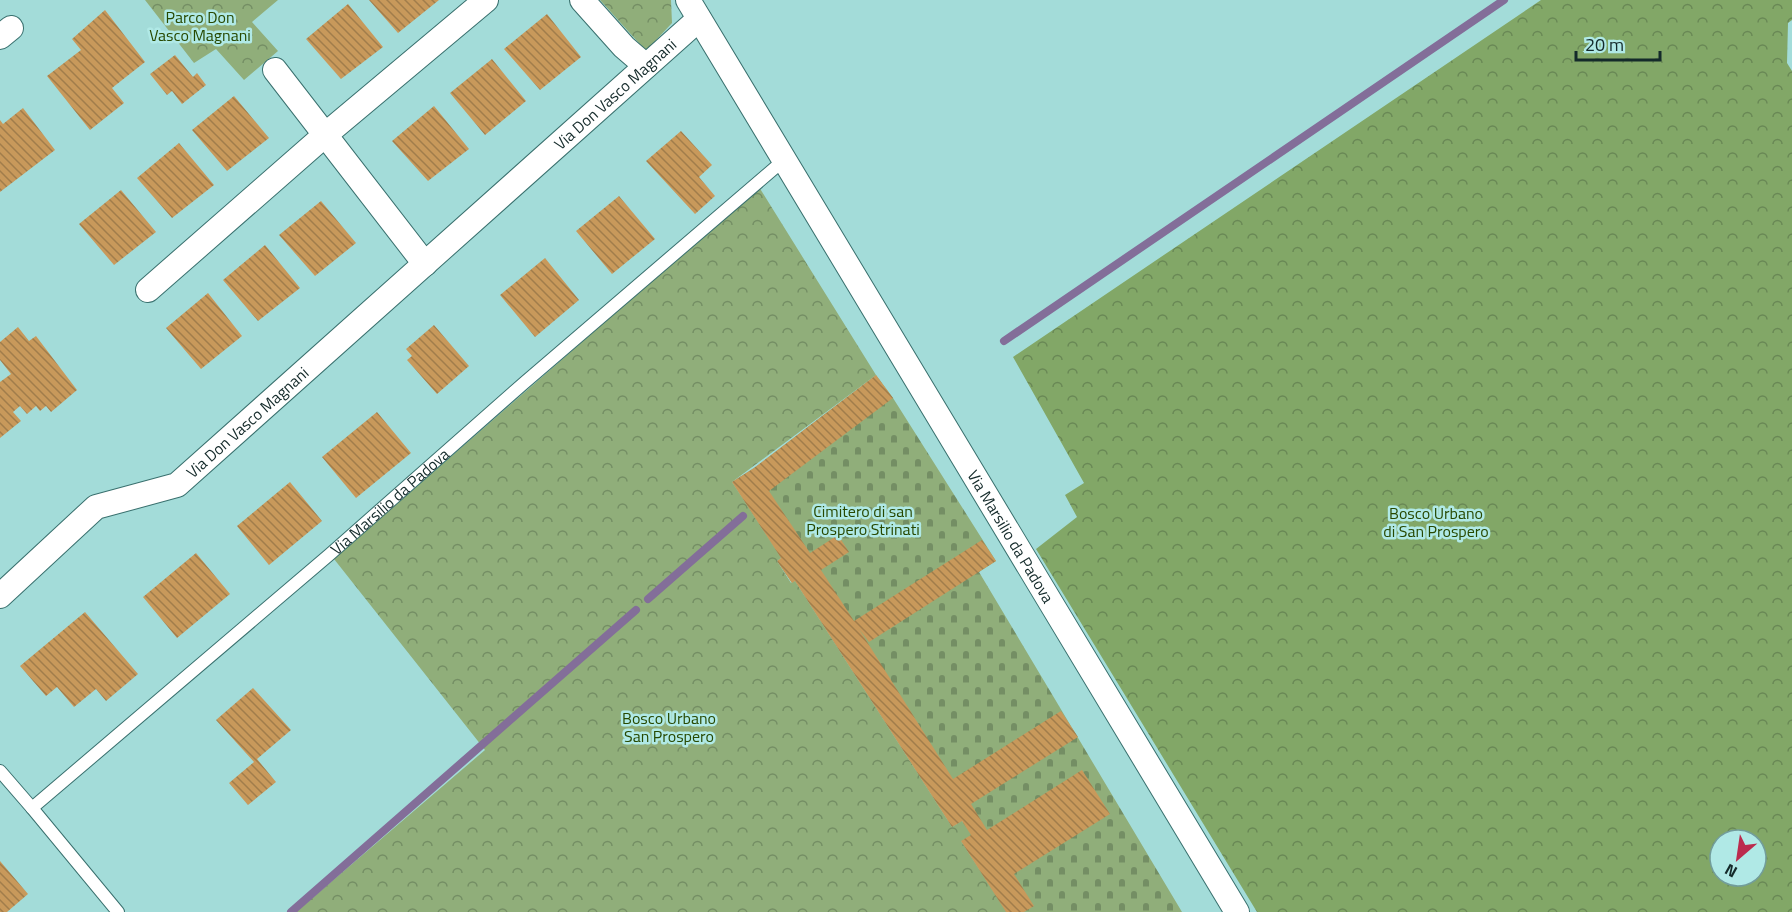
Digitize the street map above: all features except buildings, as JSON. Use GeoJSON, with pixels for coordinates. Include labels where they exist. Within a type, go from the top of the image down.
{"type":"FeatureCollection","features":[{"type":"Feature","properties":{"kind":"street"},"geometry":{"type":"LineString","coordinates":[[148,290],[325,135],[486,0]]}},
{"type":"Feature","properties":{"kind":"street"},"geometry":{"type":"LineString","coordinates":[[582,0],[624,47],[646,66]]}},
{"type":"Feature","properties":{"kind":"street","name":"Via Don Vasco Magnani"},"geometry":{"type":"LineString","coordinates":[[0,596],[96,507],[177,485],[646,66],[693,9]]}},
{"type":"Feature","properties":{"kind":"street","name":"Via Marsilio da Padova"},"geometry":{"type":"LineString","coordinates":[[693,9],[1237,912]]}},
{"type":"Feature","properties":{"kind":"street"},"geometry":{"type":"LineString","coordinates":[[275,70],[425,264]]}},
{"type":"Feature","properties":{"kind":"lane","name":"Via Marsilio da Padova"},"geometry":{"type":"LineString","coordinates":[[32,808],[329,555],[524,383],[784,160]]}},
{"type":"Feature","properties":{"kind":"lane"},"geometry":{"type":"LineString","coordinates":[[0,771],[118,912]]}},
{"type":"Feature","properties":{"kind":"green space","name":"Parco Don Vasco Magnani"},"geometry":{"type":"Polygon","coordinates":[[[145,0],[278,0],[252,22],[278,51],[244,80],[216,49],[194,63],[145,0]]]}},
{"type":"Feature","properties":{"kind":"green space"},"geometry":{"type":"Polygon","coordinates":[[[600,0],[671,0],[672,23],[646,51],[600,0]]]}},
{"type":"Feature","properties":{"kind":"green space","name":"Bosco Urbano di San Prospero"},"geometry":{"type":"Polygon","coordinates":[[[1541,0],[1792,0],[1792,20],[1788,23],[1787,63],[1792,71],[1792,912],[1257,912],[1036,549],[1077,517],[1065,495],[1084,483],[1013,357],[1541,0]]]}},
{"type":"Feature","properties":{"kind":"green space","name":"Bosco Urbano San Prospero"},"geometry":{"type":"Polygon","coordinates":[[[759,187],[876,375],[732,482],[781,558],[777,561],[791,583],[795,581],[952,827],[962,821],[971,835],[961,841],[1007,912],[296,912],[485,750],[334,559],[759,187]]]}},
{"type":"Feature","properties":{"kind":"green space","name":"Cimitero di san Prospero Strinati"},"geometry":{"type":"Polygon","coordinates":[[[876,375],[893,398],[996,561],[979,572],[1182,912],[1007,912],[961,841],[963,821],[952,827],[795,581],[792,583],[777,561],[781,559],[732,482],[754,468],[876,375]]]}},
{"type":"Feature","properties":{"kind":"waterway"},"geometry":{"type":"LineString","coordinates":[[1004,341],[1504,0]]}},
{"type":"Feature","properties":{"kind":"waterway"},"geometry":{"type":"LineString","coordinates":[[648,599],[743,516]]}},
{"type":"Feature","properties":{"kind":"waterway"},"geometry":{"type":"LineString","coordinates":[[291,912],[636,610]]}}]}
